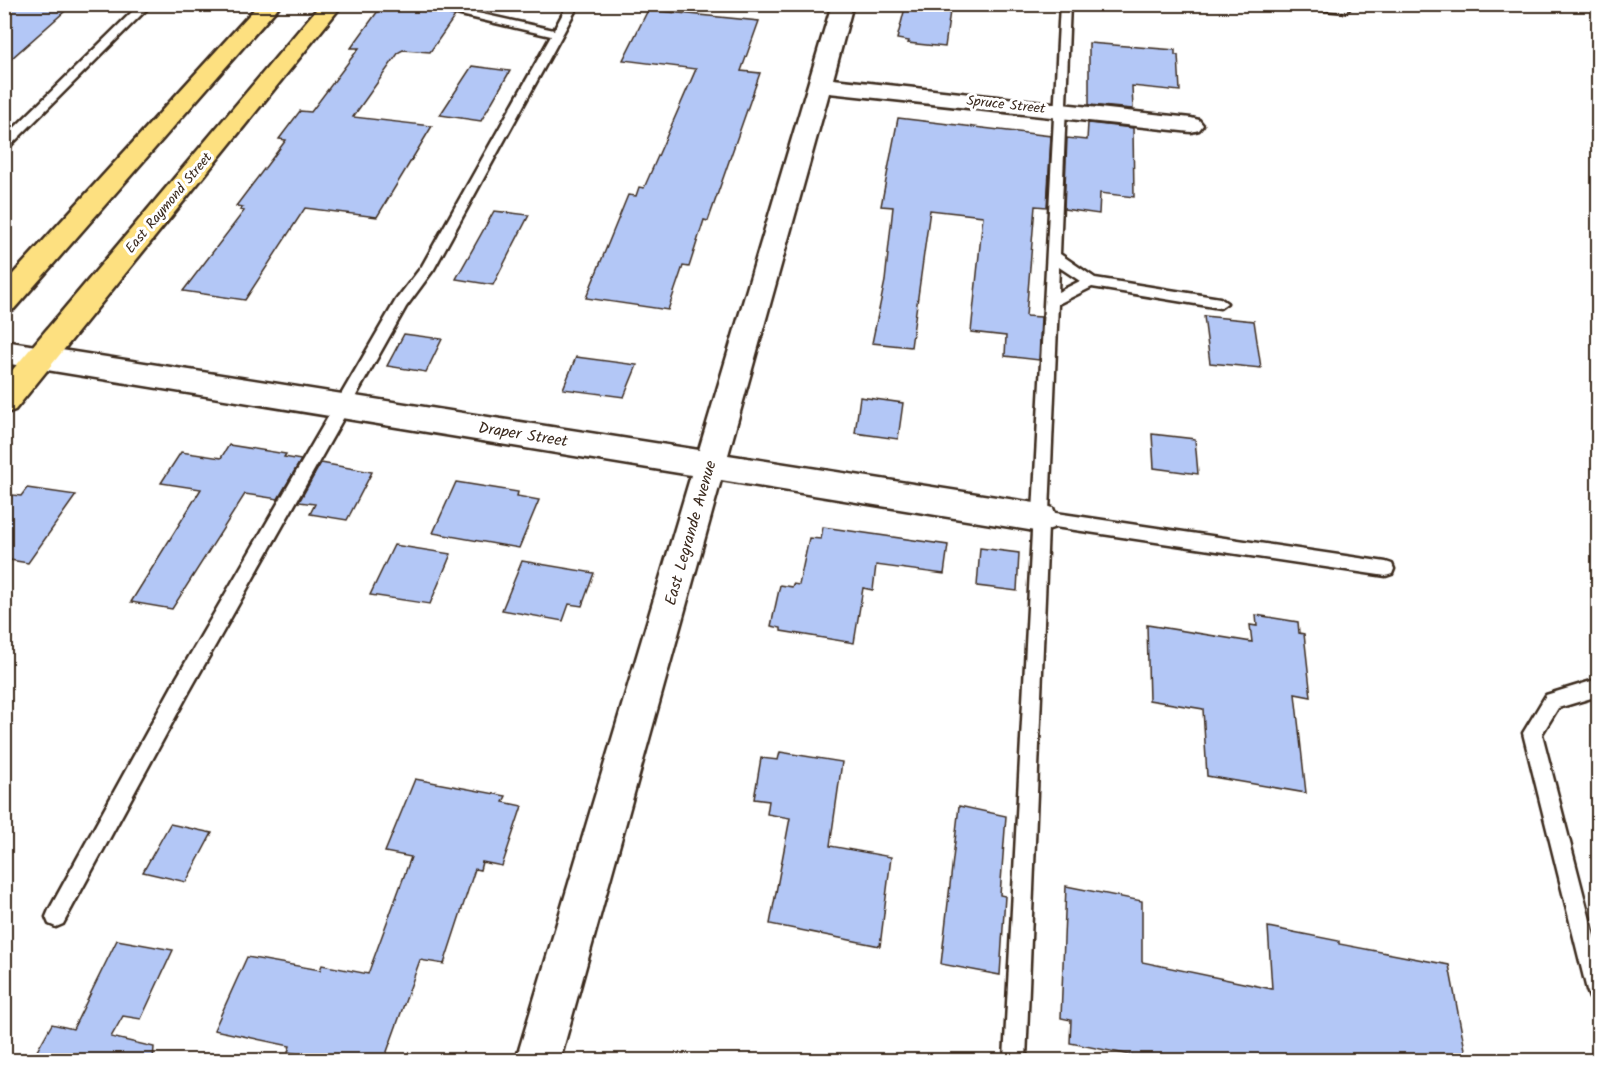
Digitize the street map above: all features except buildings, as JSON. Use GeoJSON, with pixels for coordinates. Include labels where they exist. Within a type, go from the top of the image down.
{"type":"FeatureCollection","features":[{"type":"Feature","properties":{"kind":"main road"},"geometry":{"type":"LineString","coordinates":[[4,302],[271,4]]}},
{"type":"Feature","properties":{"kind":"main road","name":"East Raymond Street"},"geometry":{"type":"LineString","coordinates":[[4,402],[333,4]]}},
{"type":"Feature","properties":{"kind":"street","name":"East Legrande Avenue"},"geometry":{"type":"LineString","coordinates":[[538,1060],[843,4]]}},
{"type":"Feature","properties":{"kind":"street","name":"Spruce Street"},"geometry":{"type":"LineString","coordinates":[[820,85],[1191,125]]}},
{"type":"Feature","properties":{"kind":"street","name":"Draper Street"},"geometry":{"type":"LineString","coordinates":[[4,352],[1041,518]]}},
{"type":"Feature","properties":{"kind":"lane"},"geometry":{"type":"LineString","coordinates":[[4,145],[147,4]]}},
{"type":"Feature","properties":{"kind":"lane"},"geometry":{"type":"LineString","coordinates":[[418,4],[515,23],[557,34]]}},
{"type":"Feature","properties":{"kind":"lane"},"geometry":{"type":"LineString","coordinates":[[56,916],[101,831],[401,304],[426,269],[574,4]]}},
{"type":"Feature","properties":{"kind":"lane"},"geometry":{"type":"LineString","coordinates":[[1015,1060],[1065,4]]}},
{"type":"Feature","properties":{"kind":"lane"},"geometry":{"type":"LineString","coordinates":[[1297,4],[1344,9]]}},
{"type":"Feature","properties":{"kind":"lane"},"geometry":{"type":"LineString","coordinates":[[1054,257],[1091,282],[1220,303]]}},
{"type":"Feature","properties":{"kind":"lane"},"geometry":{"type":"LineString","coordinates":[[1051,301],[1091,282]]}},
{"type":"Feature","properties":{"kind":"lane"},"geometry":{"type":"LineString","coordinates":[[1041,518],[1386,569]]}},
{"type":"Feature","properties":{"kind":"lane"},"geometry":{"type":"LineString","coordinates":[[1599,688],[1552,701],[1532,733],[1599,990]]}}]}
